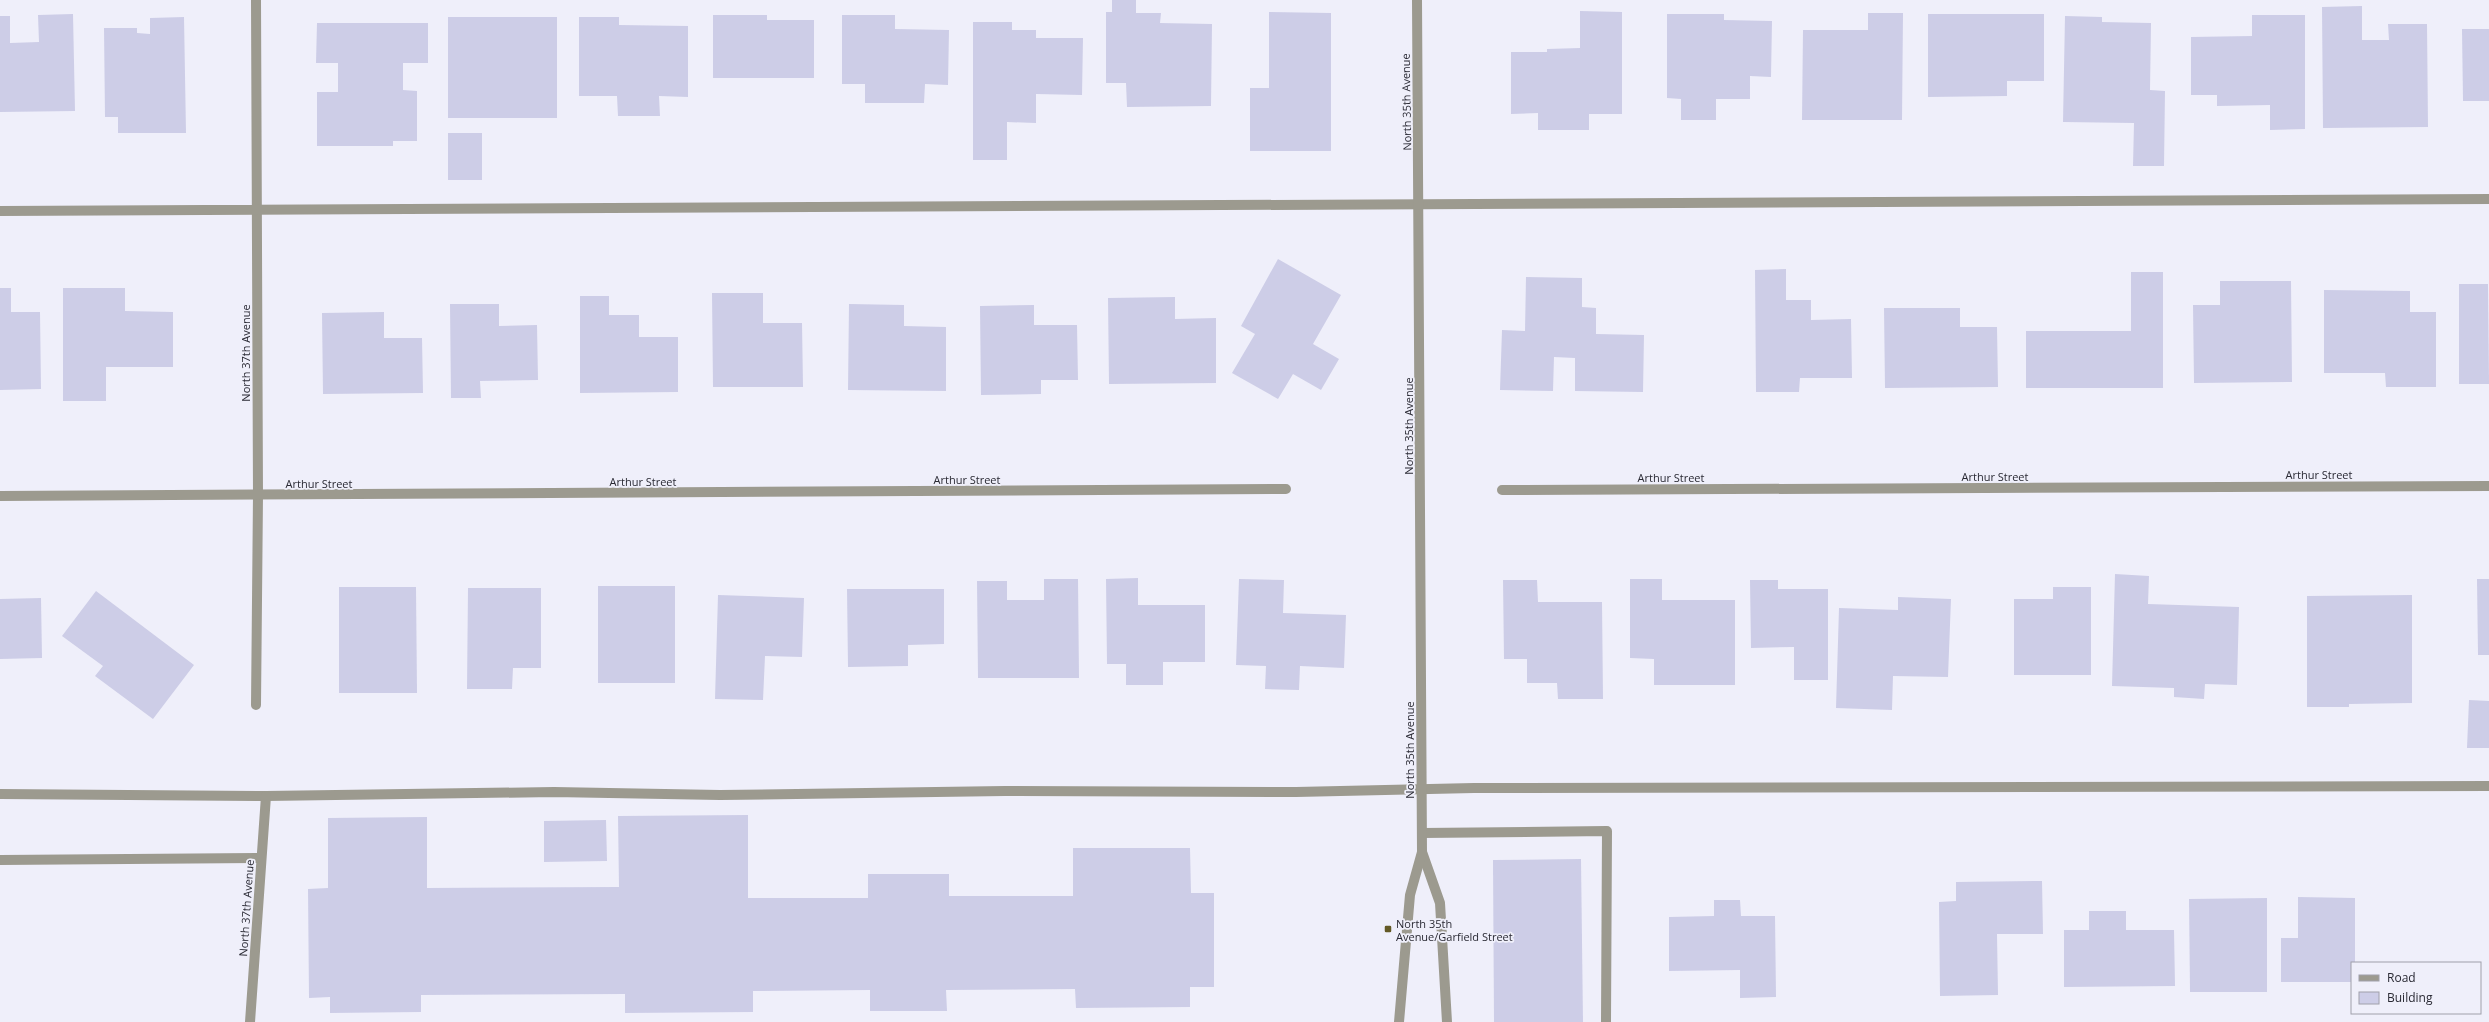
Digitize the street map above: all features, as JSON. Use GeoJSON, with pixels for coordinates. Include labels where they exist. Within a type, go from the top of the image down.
{"type":"FeatureCollection","features":[{"type":"Feature","properties":{"kind":"street","name":"North 37th Avenue"},"geometry":{"type":"LineString","coordinates":[[256,0],[258,496],[256,705]]}},
{"type":"Feature","properties":{"kind":"street","name":"North 35th Avenue"},"geometry":{"type":"LineString","coordinates":[[1399,1022],[1410,895],[1422,852],[1417,0]]}},
{"type":"Feature","properties":{"kind":"street"},"geometry":{"type":"LineString","coordinates":[[0,211],[2489,199]]}},
{"type":"Feature","properties":{"kind":"street","name":"Arthur Street"},"geometry":{"type":"LineString","coordinates":[[1502,490],[2489,486]]}},
{"type":"Feature","properties":{"kind":"street","name":"Arthur Street"},"geometry":{"type":"LineString","coordinates":[[0,496],[258,496],[1286,489]]}},
{"type":"Feature","properties":{"kind":"street"},"geometry":{"type":"LineString","coordinates":[[0,794],[266,796],[554,792],[720,795],[1005,791],[1296,792],[1421,788],[2489,786]]}},
{"type":"Feature","properties":{"kind":"street","name":"North 37th Avenue"},"geometry":{"type":"LineString","coordinates":[[250,1022],[266,796]]}},
{"type":"Feature","properties":{"kind":"street"},"geometry":{"type":"LineString","coordinates":[[1422,833],[1607,831],[1606,1022]]}},
{"type":"Feature","properties":{"kind":"street","name":"North 35th Avenue"},"geometry":{"type":"LineString","coordinates":[[1422,852],[1440,903],[1447,1022]]}},
{"type":"Feature","properties":{"kind":"street"},"geometry":{"type":"LineString","coordinates":[[0,860],[261,858]]}},
{"type":"Feature","properties":{"kind":"building"},"geometry":{"type":"Polygon","coordinates":[[[1112,0],[1136,0],[1136,13],[1161,13],[1160,23],[1212,24],[1211,106],[1127,107],[1126,83],[1106,83],[1106,12],[1112,12],[1112,0]]]}},
{"type":"Feature","properties":{"kind":"building"},"geometry":{"type":"Polygon","coordinates":[[[2362,6],[2362,40],[2389,40],[2388,24],[2427,24],[2428,127],[2323,128],[2322,7],[2362,6]]]}},
{"type":"Feature","properties":{"kind":"building"},"geometry":{"type":"Polygon","coordinates":[[[1580,11],[1622,12],[1622,114],[1589,114],[1589,130],[1538,130],[1538,113],[1511,114],[1511,52],[1547,52],[1547,49],[1580,48],[1580,11]]]}},
{"type":"Feature","properties":{"kind":"building"},"geometry":{"type":"Polygon","coordinates":[[[1269,12],[1331,13],[1331,151],[1250,151],[1250,88],[1269,88],[1269,12]]]}},
{"type":"Feature","properties":{"kind":"building"},"geometry":{"type":"Polygon","coordinates":[[[1868,13],[1903,13],[1902,120],[1802,120],[1803,30],[1868,30],[1868,13]]]}},
{"type":"Feature","properties":{"kind":"building"},"geometry":{"type":"Polygon","coordinates":[[[73,14],[75,111],[0,112],[0,16],[10,16],[10,43],[39,42],[38,15],[73,14]]]}},
{"type":"Feature","properties":{"kind":"building"},"geometry":{"type":"Polygon","coordinates":[[[1667,14],[1724,14],[1724,20],[1772,21],[1771,77],[1750,76],[1750,99],[1716,99],[1716,120],[1681,120],[1681,99],[1667,98],[1667,14]]]}},
{"type":"Feature","properties":{"kind":"building"},"geometry":{"type":"Polygon","coordinates":[[[1928,14],[2044,14],[2044,81],[2007,81],[2007,96],[1928,97],[1928,14]]]}},
{"type":"Feature","properties":{"kind":"building"},"geometry":{"type":"Polygon","coordinates":[[[713,15],[767,15],[767,20],[814,20],[814,78],[713,78],[713,15]]]}},
{"type":"Feature","properties":{"kind":"building"},"geometry":{"type":"Polygon","coordinates":[[[842,15],[895,15],[895,29],[949,30],[948,85],[925,84],[924,103],[865,103],[865,84],[842,84],[842,15]]]}},
{"type":"Feature","properties":{"kind":"building"},"geometry":{"type":"Polygon","coordinates":[[[2252,15],[2305,15],[2305,129],[2270,130],[2270,105],[2217,106],[2217,95],[2191,95],[2191,37],[2252,36],[2252,15]]]}},
{"type":"Feature","properties":{"kind":"building"},"geometry":{"type":"Polygon","coordinates":[[[2065,16],[2102,17],[2102,22],[2151,23],[2150,90],[2165,91],[2164,166],[2133,166],[2134,123],[2063,122],[2065,16]]]}},
{"type":"Feature","properties":{"kind":"building"},"geometry":{"type":"Polygon","coordinates":[[[184,17],[186,133],[118,133],[118,117],[105,117],[104,28],[137,28],[137,33],[150,34],[150,18],[184,17]]]}},
{"type":"Feature","properties":{"kind":"building"},"geometry":{"type":"Polygon","coordinates":[[[448,17],[557,17],[557,118],[448,118],[448,17]]]}},
{"type":"Feature","properties":{"kind":"building"},"geometry":{"type":"Polygon","coordinates":[[[579,17],[619,17],[619,25],[688,26],[688,97],[659,96],[660,116],[618,116],[617,96],[579,96],[579,17]]]}},
{"type":"Feature","properties":{"kind":"building"},"geometry":{"type":"Polygon","coordinates":[[[973,22],[1012,22],[1012,30],[1036,30],[1036,38],[1083,38],[1082,95],[1036,94],[1036,123],[1007,122],[1007,160],[973,160],[973,22]]]}},
{"type":"Feature","properties":{"kind":"building"},"geometry":{"type":"Polygon","coordinates":[[[317,23],[428,23],[428,63],[403,63],[403,90],[417,91],[417,141],[393,141],[393,146],[317,146],[317,92],[338,92],[338,63],[316,63],[317,23]]]}},
{"type":"Feature","properties":{"kind":"building"},"geometry":{"type":"Polygon","coordinates":[[[2462,29],[2489,29],[2489,101],[2463,101],[2462,29]]]}},
{"type":"Feature","properties":{"kind":"building"},"geometry":{"type":"Polygon","coordinates":[[[448,133],[482,133],[482,180],[448,180],[448,133]]]}},
{"type":"Feature","properties":{"kind":"building"},"geometry":{"type":"Polygon","coordinates":[[[1278,259],[1341,295],[1313,344],[1339,359],[1321,390],[1293,374],[1278,399],[1232,373],[1255,334],[1241,326],[1278,259]]]}},
{"type":"Feature","properties":{"kind":"building"},"geometry":{"type":"Polygon","coordinates":[[[1786,269],[1786,300],[1811,300],[1811,320],[1851,319],[1852,378],[1800,378],[1799,392],[1756,392],[1755,270],[1786,269]]]}},
{"type":"Feature","properties":{"kind":"building"},"geometry":{"type":"Polygon","coordinates":[[[2131,272],[2163,272],[2163,388],[2026,388],[2026,331],[2131,331],[2131,272]]]}},
{"type":"Feature","properties":{"kind":"building"},"geometry":{"type":"Polygon","coordinates":[[[1526,277],[1582,278],[1582,307],[1596,308],[1596,334],[1644,335],[1643,392],[1575,391],[1575,358],[1554,357],[1553,391],[1500,390],[1502,330],[1525,331],[1526,277]]]}},
{"type":"Feature","properties":{"kind":"building"},"geometry":{"type":"Polygon","coordinates":[[[2220,281],[2291,281],[2292,382],[2194,383],[2193,305],[2220,305],[2220,281]]]}},
{"type":"Feature","properties":{"kind":"building"},"geometry":{"type":"Polygon","coordinates":[[[2459,284],[2488,284],[2489,384],[2459,384],[2459,284]]]}},
{"type":"Feature","properties":{"kind":"building"},"geometry":{"type":"Polygon","coordinates":[[[0,288],[11,288],[11,312],[40,312],[41,389],[0,390],[0,288]]]}},
{"type":"Feature","properties":{"kind":"building"},"geometry":{"type":"Polygon","coordinates":[[[63,288],[125,288],[125,311],[173,312],[173,367],[106,367],[106,401],[63,401],[63,288]]]}},
{"type":"Feature","properties":{"kind":"building"},"geometry":{"type":"Polygon","coordinates":[[[2324,290],[2410,291],[2410,312],[2436,312],[2436,387],[2386,387],[2385,373],[2324,373],[2324,290]]]}},
{"type":"Feature","properties":{"kind":"building"},"geometry":{"type":"Polygon","coordinates":[[[712,293],[763,293],[763,323],[802,323],[803,387],[713,387],[712,293]]]}},
{"type":"Feature","properties":{"kind":"building"},"geometry":{"type":"Polygon","coordinates":[[[580,296],[609,296],[609,315],[639,315],[639,337],[678,337],[678,392],[580,393],[580,296]]]}},
{"type":"Feature","properties":{"kind":"building"},"geometry":{"type":"Polygon","coordinates":[[[1175,297],[1175,319],[1216,318],[1216,383],[1109,384],[1108,298],[1175,297]]]}},
{"type":"Feature","properties":{"kind":"building"},"geometry":{"type":"Polygon","coordinates":[[[450,304],[499,304],[499,326],[537,325],[538,380],[480,381],[481,398],[451,398],[450,304]]]}},
{"type":"Feature","properties":{"kind":"building"},"geometry":{"type":"Polygon","coordinates":[[[849,304],[904,305],[904,326],[946,327],[946,391],[848,390],[849,304]]]}},
{"type":"Feature","properties":{"kind":"building"},"geometry":{"type":"Polygon","coordinates":[[[1034,305],[1034,325],[1077,325],[1078,380],[1041,380],[1041,394],[981,395],[980,306],[1034,305]]]}},
{"type":"Feature","properties":{"kind":"building"},"geometry":{"type":"Polygon","coordinates":[[[1884,308],[1960,308],[1960,327],[1997,327],[1998,387],[1885,388],[1884,308]]]}},
{"type":"Feature","properties":{"kind":"building"},"geometry":{"type":"Polygon","coordinates":[[[384,312],[384,338],[422,338],[423,393],[323,394],[322,313],[384,312]]]}},
{"type":"Feature","properties":{"kind":"building"},"geometry":{"type":"Polygon","coordinates":[[[2115,574],[2149,576],[2148,604],[2239,607],[2237,685],[2205,684],[2204,699],[2174,697],[2174,688],[2112,686],[2115,574]]]}},
{"type":"Feature","properties":{"kind":"building"},"geometry":{"type":"Polygon","coordinates":[[[1138,578],[1138,605],[1205,605],[1205,662],[1163,662],[1163,685],[1126,685],[1126,664],[1107,664],[1106,579],[1138,578]]]}},
{"type":"Feature","properties":{"kind":"building"},"geometry":{"type":"Polygon","coordinates":[[[1044,579],[1078,579],[1079,678],[978,678],[977,581],[1007,581],[1007,600],[1044,600],[1044,579]]]}},
{"type":"Feature","properties":{"kind":"building"},"geometry":{"type":"Polygon","coordinates":[[[1239,579],[1284,580],[1283,613],[1346,615],[1344,668],[1300,666],[1299,690],[1265,689],[1266,666],[1236,665],[1239,579]]]}},
{"type":"Feature","properties":{"kind":"building"},"geometry":{"type":"Polygon","coordinates":[[[1630,579],[1662,579],[1662,600],[1735,600],[1735,685],[1654,685],[1654,659],[1630,658],[1630,579]]]}},
{"type":"Feature","properties":{"kind":"building"},"geometry":{"type":"Polygon","coordinates":[[[2477,579],[2489,579],[2489,655],[2478,655],[2477,579]]]}},
{"type":"Feature","properties":{"kind":"building"},"geometry":{"type":"Polygon","coordinates":[[[1503,580],[1537,580],[1538,602],[1602,602],[1603,699],[1558,699],[1557,683],[1527,683],[1527,659],[1504,659],[1503,580]]]}},
{"type":"Feature","properties":{"kind":"building"},"geometry":{"type":"Polygon","coordinates":[[[1750,580],[1778,580],[1778,589],[1828,589],[1828,680],[1794,680],[1794,647],[1751,648],[1750,580]]]}},
{"type":"Feature","properties":{"kind":"building"},"geometry":{"type":"Polygon","coordinates":[[[598,586],[675,586],[675,683],[598,683],[598,586]]]}},
{"type":"Feature","properties":{"kind":"building"},"geometry":{"type":"Polygon","coordinates":[[[339,587],[416,587],[417,693],[339,693],[339,587]]]}},
{"type":"Feature","properties":{"kind":"building"},"geometry":{"type":"Polygon","coordinates":[[[2053,587],[2091,587],[2091,675],[2014,675],[2014,599],[2053,599],[2053,587]]]}},
{"type":"Feature","properties":{"kind":"building"},"geometry":{"type":"Polygon","coordinates":[[[468,588],[541,588],[541,668],[513,668],[512,689],[467,689],[468,588]]]}},
{"type":"Feature","properties":{"kind":"building"},"geometry":{"type":"Polygon","coordinates":[[[847,589],[944,589],[944,644],[908,645],[908,666],[848,667],[847,589]]]}},
{"type":"Feature","properties":{"kind":"building"},"geometry":{"type":"Polygon","coordinates":[[[96,591],[194,665],[153,719],[95,676],[103,666],[62,636],[96,591]]]}},
{"type":"Feature","properties":{"kind":"building"},"geometry":{"type":"Polygon","coordinates":[[[718,595],[804,598],[802,657],[765,656],[763,700],[715,699],[718,595]]]}},
{"type":"Feature","properties":{"kind":"building"},"geometry":{"type":"Polygon","coordinates":[[[2412,595],[2412,703],[2349,704],[2349,707],[2307,707],[2307,596],[2412,595]]]}},
{"type":"Feature","properties":{"kind":"building"},"geometry":{"type":"Polygon","coordinates":[[[1898,597],[1951,599],[1948,677],[1893,676],[1892,710],[1836,708],[1839,608],[1898,610],[1898,597]]]}},
{"type":"Feature","properties":{"kind":"building"},"geometry":{"type":"Polygon","coordinates":[[[41,598],[42,658],[0,659],[0,599],[41,598]]]}},
{"type":"Feature","properties":{"kind":"building"},"geometry":{"type":"Polygon","coordinates":[[[2469,700],[2489,701],[2489,748],[2467,748],[2469,700]]]}},
{"type":"Feature","properties":{"kind":"building"},"geometry":{"type":"Polygon","coordinates":[[[748,815],[748,898],[868,898],[868,874],[949,874],[949,896],[1073,896],[1073,848],[1190,848],[1191,893],[1214,893],[1214,987],[1190,987],[1190,1007],[1076,1008],[1075,989],[946,990],[947,1011],[870,1011],[870,990],[753,991],[753,1012],[625,1013],[625,994],[421,995],[421,1012],[330,1013],[330,997],[309,998],[308,889],[328,888],[328,818],[427,817],[427,888],[619,887],[618,816],[748,815]]]}},
{"type":"Feature","properties":{"kind":"building"},"geometry":{"type":"Polygon","coordinates":[[[606,820],[607,861],[544,862],[544,821],[606,820]]]}},
{"type":"Feature","properties":{"kind":"building"},"geometry":{"type":"Polygon","coordinates":[[[1581,859],[1583,1022],[1494,1022],[1493,860],[1581,859]]]}},
{"type":"Feature","properties":{"kind":"building"},"geometry":{"type":"Polygon","coordinates":[[[2042,881],[2043,934],[1997,934],[1998,995],[1940,996],[1939,902],[1956,901],[1956,882],[2042,881]]]}},
{"type":"Feature","properties":{"kind":"building"},"geometry":{"type":"Polygon","coordinates":[[[2298,897],[2355,898],[2355,962],[2351,962],[2351,982],[2281,982],[2281,938],[2298,938],[2298,897]]]}},
{"type":"Feature","properties":{"kind":"building"},"geometry":{"type":"Polygon","coordinates":[[[2267,898],[2267,992],[2190,992],[2189,899],[2267,898]]]}},
{"type":"Feature","properties":{"kind":"building"},"geometry":{"type":"Polygon","coordinates":[[[1714,900],[1740,900],[1741,916],[1775,916],[1776,997],[1740,998],[1740,970],[1669,971],[1669,917],[1714,916],[1714,900]]]}},
{"type":"Feature","properties":{"kind":"building"},"geometry":{"type":"Polygon","coordinates":[[[2089,911],[2126,911],[2126,930],[2174,930],[2175,986],[2064,987],[2064,930],[2089,930],[2089,911]]]}},
{"type":"Feature","properties":{"kind":"place","name":"North 35th Avenue/Garfield Street"},"geometry":{"type":"Point","coordinates":[1388,929]}}]}
